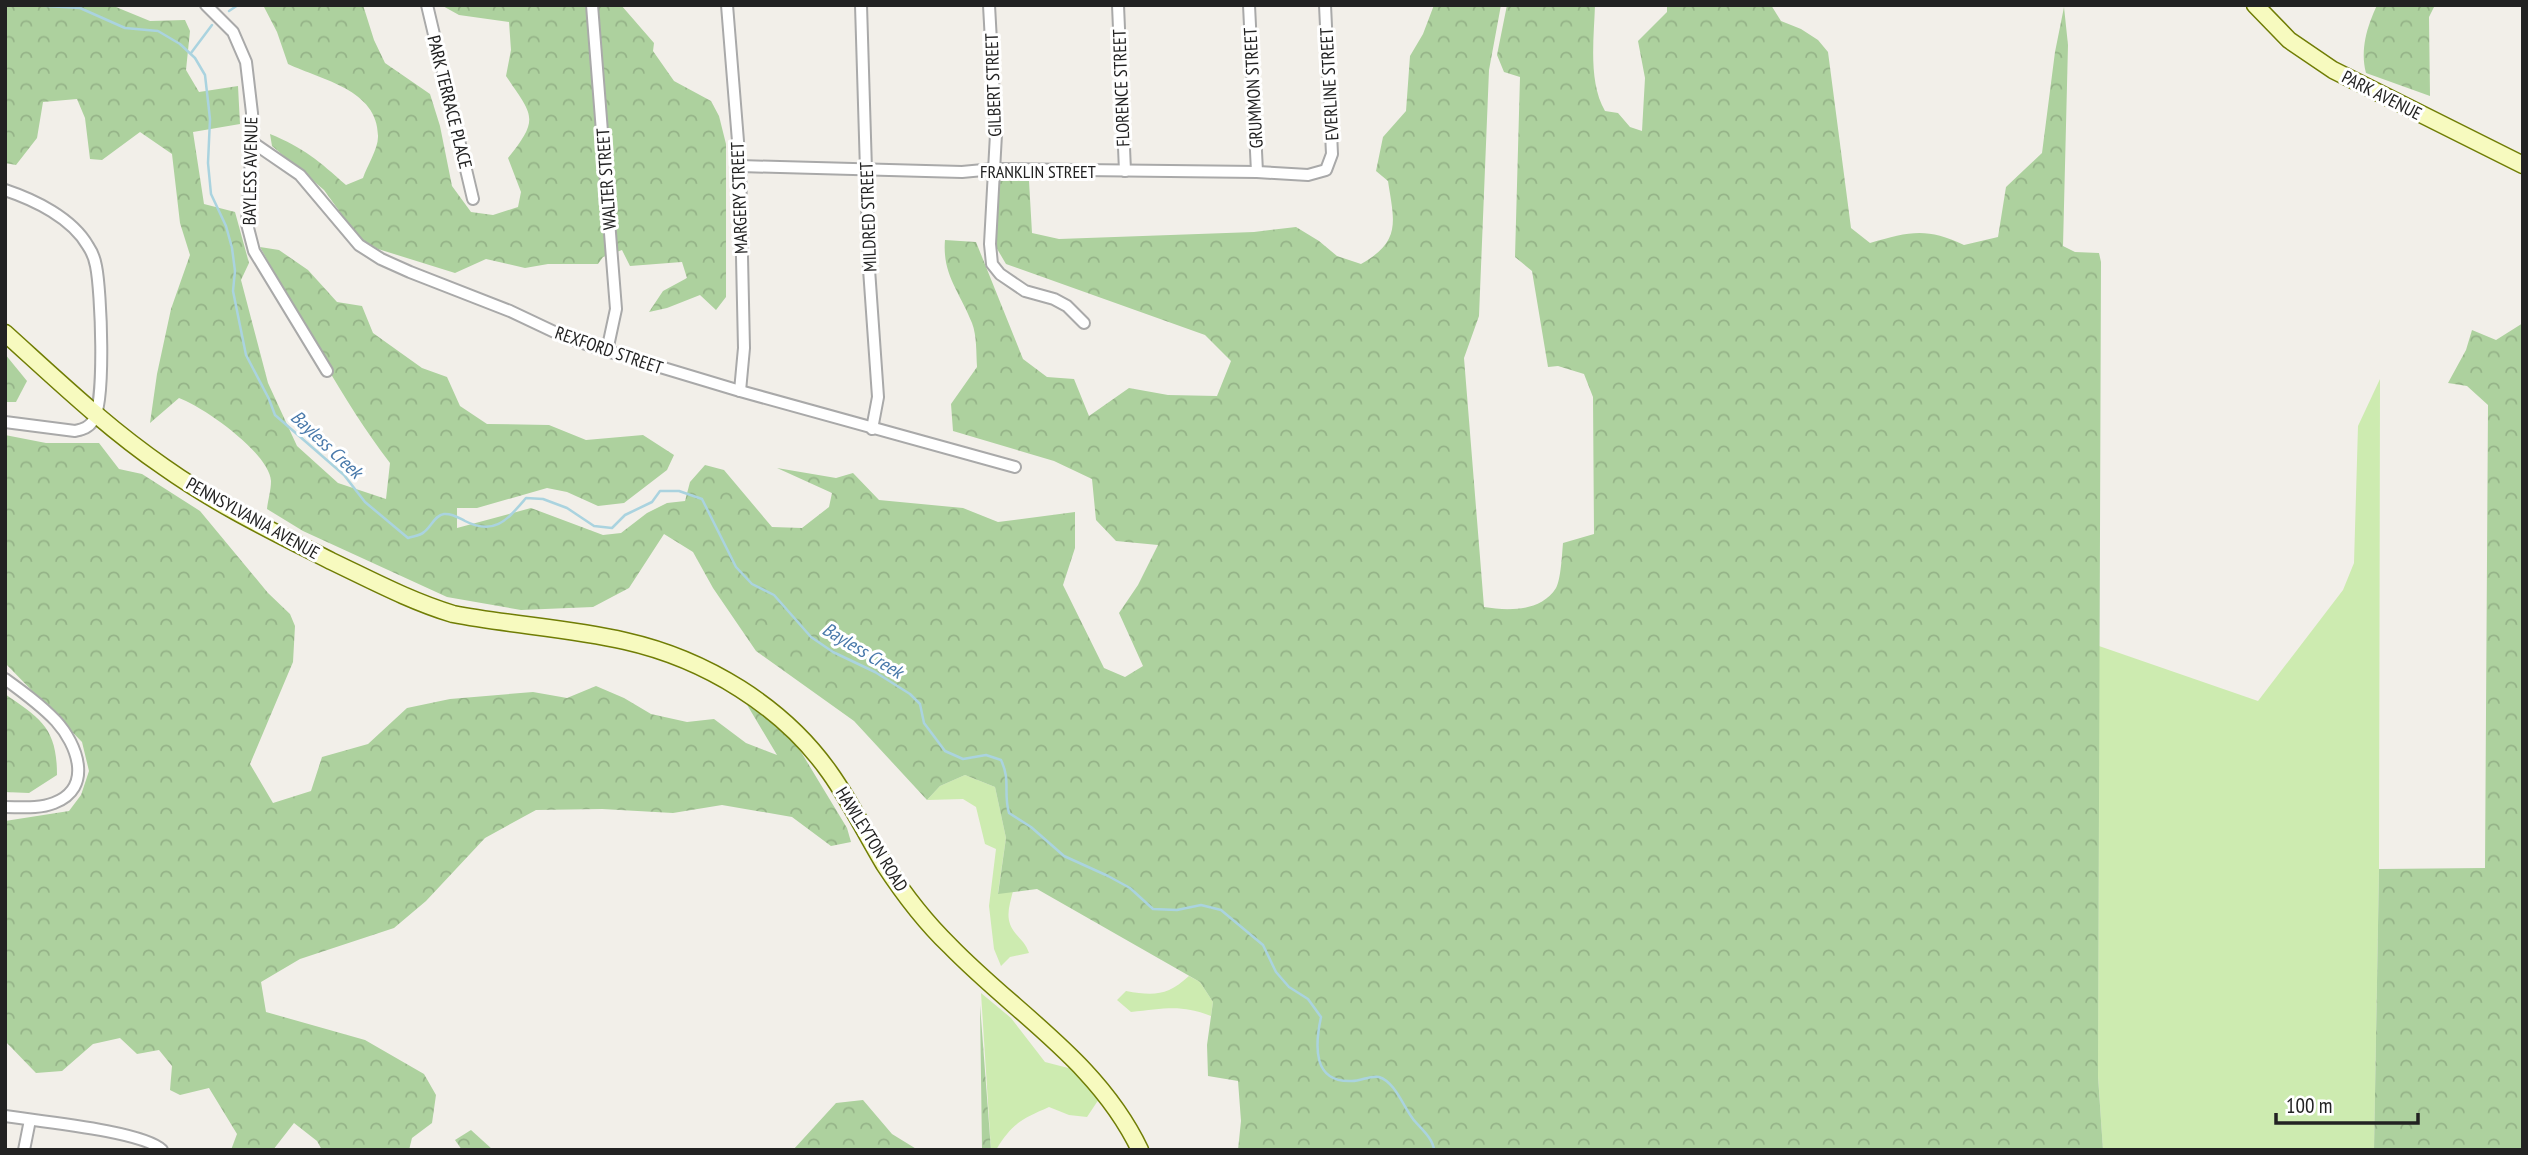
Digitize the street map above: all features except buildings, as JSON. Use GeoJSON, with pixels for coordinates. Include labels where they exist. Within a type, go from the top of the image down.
{"type":"FeatureCollection","features":[{"type":"Feature","properties":{"kind":"street","name":"BAYLESS AVENUE"},"geometry":{"type":"LineString","coordinates":[[206,5],[233,32],[247,62],[252,113],[247,203],[251,243],[261,265],[327,371]]}},
{"type":"Feature","properties":{"kind":"street","name":"PARK TERRACE PLACE"},"geometry":{"type":"LineString","coordinates":[[426,5],[473,198]]}},
{"type":"Feature","properties":{"kind":"street","name":"WALTER STREET"},"geometry":{"type":"LineString","coordinates":[[592,5],[616,309],[607,351]]}},
{"type":"Feature","properties":{"kind":"street","name":"MARGERY STREET"},"geometry":{"type":"LineString","coordinates":[[727,5],[740,166],[744,348],[740,391]]}},
{"type":"Feature","properties":{"kind":"street","name":"MILDRED STREET"},"geometry":{"type":"LineString","coordinates":[[861,5],[865,169],[878,397],[872,429]]}},
{"type":"Feature","properties":{"kind":"street","name":"GILBERT STREET"},"geometry":{"type":"LineString","coordinates":[[989,5],[996,135],[990,244],[992,264],[1000,274],[1025,291],[1054,299],[1067,306],[1083,323]]}},
{"type":"Feature","properties":{"kind":"street","name":"FLORENCE STREET"},"geometry":{"type":"LineString","coordinates":[[1118,5],[1125,171]]}},
{"type":"Feature","properties":{"kind":"street","name":"GRUMMON STREET"},"geometry":{"type":"LineString","coordinates":[[1249,5],[1257,172]]}},
{"type":"Feature","properties":{"kind":"street","name":"EVERLINE STREET"},"geometry":{"type":"LineString","coordinates":[[1325,5],[1331,97],[1330,162]]}},
{"type":"Feature","properties":{"kind":"street","name":"PARK AVENUE"},"geometry":{"type":"LineString","coordinates":[[2255,5],[2289,40],[2333,70],[2523,165]]}},
{"type":"Feature","properties":{"kind":"street","name":"REXFORD STREET"},"geometry":{"type":"LineString","coordinates":[[252,142],[300,175],[352,237],[381,259],[521,316],[565,337],[607,351],[872,429],[1015,467]]}},
{"type":"Feature","properties":{"kind":"street","name":"FRANKLIN STREET"},"geometry":{"type":"LineString","coordinates":[[740,166],[962,172],[994,169],[1307,175],[1326,170],[1330,162]]}},
{"type":"Feature","properties":{"kind":"street"},"geometry":{"type":"LineString","coordinates":[[5,190],[45,208],[67,222],[86,243],[96,264],[101,337],[96,415],[86,428],[75,431],[5,422]]}},
{"type":"Feature","properties":{"kind":"street","name":"PENNSYLVANIA AVENUE"},"geometry":{"type":"LineString","coordinates":[[5,333],[96,415],[163,467],[273,532],[431,607],[453,614],[539,628]]}},
{"type":"Feature","properties":{"kind":"street","name":"HAWLEYTON ROAD"},"geometry":{"type":"LineString","coordinates":[[539,628],[626,641],[678,658],[757,699],[791,727],[831,774],[885,865],[926,921],[980,976],[1087,1072],[1121,1115],[1140,1150]]}},
{"type":"Feature","properties":{"kind":"street"},"geometry":{"type":"LineString","coordinates":[[5,679],[41,706],[57,722],[75,748],[79,764],[76,783],[66,796],[57,802],[33,807],[5,807]]}},
{"type":"Feature","properties":{"kind":"street"},"geometry":{"type":"LineString","coordinates":[[5,1116],[129,1136],[154,1143],[162,1150]]}},
{"type":"Feature","properties":{"kind":"street"},"geometry":{"type":"LineString","coordinates":[[24,1150],[30,1120]]}},
{"type":"Feature","properties":{"kind":"green space"},"geometry":{"type":"Polygon","coordinates":[[[5,5],[111,5],[150,21],[185,20],[190,31],[186,70],[199,92],[238,86],[240,124],[193,132],[204,204],[235,212],[249,263],[241,280],[268,383],[297,446],[338,483],[386,499],[390,463],[337,384],[260,247],[279,250],[308,270],[337,302],[362,306],[373,333],[422,368],[447,377],[460,406],[487,424],[549,425],[586,440],[643,435],[674,455],[667,470],[624,503],[598,506],[567,492],[547,488],[477,508],[457,508],[457,528],[531,508],[603,535],[621,533],[647,513],[667,503],[685,501],[690,482],[705,465],[724,470],[772,527],[802,528],[829,507],[832,493],[777,468],[836,478],[853,473],[879,500],[963,508],[998,522],[1075,512],[1075,548],[1063,585],[1104,668],[1125,677],[1143,666],[1119,613],[1138,585],[1158,545],[1116,541],[1096,520],[1092,479],[1054,461],[953,431],[951,404],[977,367],[976,339],[974,328],[949,273],[945,240],[976,242],[1023,359],[1047,377],[1074,379],[1089,416],[1129,388],[1168,395],[1217,396],[1231,361],[1205,335],[1006,264],[996,247],[997,181],[1029,181],[1032,233],[1059,239],[1254,232],[1296,227],[1337,256],[1361,264],[1383,247],[1392,229],[1388,181],[1376,171],[1383,137],[1406,111],[1410,56],[1423,34],[1434,5],[1501,5],[1489,70],[1479,316],[1464,358],[1484,607],[1523,608],[1542,602],[1556,588],[1563,543],[1594,534],[1593,397],[1584,374],[1558,366],[1548,367],[1532,271],[1515,257],[1520,77],[1504,72],[1497,55],[1507,5],[1595,5],[1593,60],[1600,99],[1605,111],[1618,113],[1630,127],[1642,131],[1645,78],[1638,41],[1667,12],[1667,5],[1771,5],[1781,21],[1818,40],[1828,52],[1851,228],[1870,243],[1917,233],[1951,239],[1964,245],[1998,237],[2006,187],[2042,153],[2055,52],[2064,7],[2068,45],[2063,246],[2075,252],[2099,253],[2101,262],[2098,1076],[2103,1150],[1238,1150],[1241,1121],[1238,1081],[1208,1076],[1207,1045],[1213,1002],[1200,982],[1037,889],[998,894],[1006,838],[995,787],[965,775],[940,786],[927,800],[854,721],[756,651],[713,588],[693,552],[664,534],[629,588],[593,607],[521,610],[447,597],[303,531],[267,509],[271,481],[259,457],[234,432],[204,411],[179,398],[150,423],[171,309],[190,255],[180,223],[172,154],[140,132],[102,160],[90,159],[85,118],[77,99],[43,102],[37,138],[16,165],[5,163],[5,5]]]}},
{"type":"Feature","properties":{"kind":"green space"},"geometry":{"type":"Polygon","coordinates":[[[263,5],[363,5],[374,40],[385,63],[430,94],[440,126],[452,186],[471,212],[493,215],[518,207],[521,192],[508,158],[529,125],[527,109],[506,76],[511,50],[509,22],[459,15],[441,5],[621,5],[654,43],[653,51],[674,81],[711,101],[719,116],[726,144],[726,297],[716,310],[700,295],[649,312],[663,291],[687,278],[682,262],[630,266],[622,250],[603,257],[598,264],[548,264],[525,268],[486,259],[455,273],[378,249],[358,237],[324,190],[272,146],[270,134],[311,156],[346,185],[363,178],[378,142],[376,121],[359,97],[332,82],[288,64],[277,32],[263,5]]]}},
{"type":"Feature","properties":{"kind":"green space"},"geometry":{"type":"Polygon","coordinates":[[[2377,5],[2435,5],[2429,17],[2430,96],[2366,73],[2366,38],[2377,5]]]}},
{"type":"Feature","properties":{"kind":"green space"},"geometry":{"type":"Polygon","coordinates":[[[2523,323],[2523,1150],[2374,1150],[2379,869],[2485,868],[2488,405],[2467,386],[2448,383],[2466,350],[2472,330],[2496,340],[2523,323]]]}},
{"type":"Feature","properties":{"kind":"green space"},"geometry":{"type":"Polygon","coordinates":[[[5,354],[27,381],[16,402],[5,402],[5,354]]]}},
{"type":"Feature","properties":{"kind":"green space"},"geometry":{"type":"Polygon","coordinates":[[[2380,379],[2379,869],[2374,1150],[2103,1150],[2098,1076],[2099,646],[2258,701],[2343,590],[2354,563],[2358,426],[2380,379]]]}},
{"type":"Feature","properties":{"kind":"green space"},"geometry":{"type":"Polygon","coordinates":[[[5,435],[46,443],[99,443],[119,469],[142,474],[200,511],[268,593],[290,614],[295,626],[293,662],[250,764],[273,803],[311,791],[322,757],[368,744],[407,708],[450,699],[533,692],[567,698],[596,686],[651,714],[687,722],[714,719],[746,743],[777,755],[746,703],[792,737],[847,828],[851,842],[831,846],[792,817],[722,805],[673,813],[602,809],[536,810],[485,838],[426,901],[394,928],[300,959],[261,982],[266,1012],[365,1040],[424,1074],[436,1095],[432,1123],[412,1138],[409,1150],[322,1150],[317,1141],[294,1123],[273,1150],[231,1150],[237,1134],[209,1088],[180,1095],[170,1090],[172,1066],[159,1050],[137,1054],[120,1038],[93,1044],[62,1071],[36,1073],[5,1041],[5,821],[69,811],[81,795],[89,771],[82,742],[5,663],[5,435]]]}},
{"type":"Feature","properties":{"kind":"green space"},"geometry":{"type":"Polygon","coordinates":[[[5,694],[37,718],[50,735],[54,746],[57,775],[29,793],[5,792],[5,694]]]}},
{"type":"Feature","properties":{"kind":"green space"},"geometry":{"type":"Polygon","coordinates":[[[965,775],[995,787],[1006,838],[998,893],[1013,891],[1008,913],[1010,924],[1029,953],[1010,957],[1001,966],[994,949],[989,906],[996,849],[985,844],[976,807],[963,799],[927,800],[940,786],[965,775]]]}},
{"type":"Feature","properties":{"kind":"green space"},"geometry":{"type":"Polygon","coordinates":[[[1189,976],[1200,982],[1213,1002],[1211,1016],[1181,1009],[1131,1012],[1117,1000],[1126,991],[1152,994],[1167,991],[1189,976]]]}},
{"type":"Feature","properties":{"kind":"green space"},"geometry":{"type":"Polygon","coordinates":[[[981,993],[1011,1018],[1045,1062],[1072,1069],[1099,1099],[1087,1117],[1069,1115],[1049,1107],[1018,1123],[996,1150],[991,1150],[981,993]]]}},
{"type":"Feature","properties":{"kind":"green space"},"geometry":{"type":"Polygon","coordinates":[[[980,1005],[991,1150],[980,1150],[980,1005]]]}},
{"type":"Feature","properties":{"kind":"green space"},"geometry":{"type":"Polygon","coordinates":[[[863,1100],[892,1134],[918,1150],[793,1150],[836,1103],[863,1100]]]}},
{"type":"Feature","properties":{"kind":"green space"},"geometry":{"type":"Polygon","coordinates":[[[471,1130],[493,1150],[462,1150],[455,1140],[471,1130]]]}},
{"type":"Feature","properties":{"kind":"waterway","name":"Bayless Creek"},"geometry":{"type":"LineString","coordinates":[[30,5],[80,8],[125,28],[158,31],[180,44],[195,58],[205,75],[210,119],[208,163],[211,194],[226,226],[232,248],[235,271],[233,291],[246,355],[275,415],[344,475],[365,502],[408,538],[419,535],[444,514],[475,525],[492,526],[506,519],[526,498],[543,499],[567,508],[594,526],[612,528],[625,515],[652,502],[660,491],[679,491],[702,499],[736,567],[752,584],[774,595],[811,637],[910,694],[920,704],[924,723],[945,751],[963,759],[986,755],[1001,760],[1006,774],[1009,813],[1031,827],[1064,856],[1130,888],[1153,909],[1177,910],[1201,905],[1221,910],[1263,945],[1276,972],[1289,987],[1308,999],[1321,1017],[1318,1050],[1323,1069],[1329,1076],[1339,1080],[1355,1081],[1369,1077],[1385,1080],[1429,1137],[1434,1150]]}},
{"type":"Feature","properties":{"kind":"waterway"},"geometry":{"type":"LineString","coordinates":[[229,11],[238,5]]}},
{"type":"Feature","properties":{"kind":"waterway"},"geometry":{"type":"LineString","coordinates":[[191,53],[212,25]]}}]}
